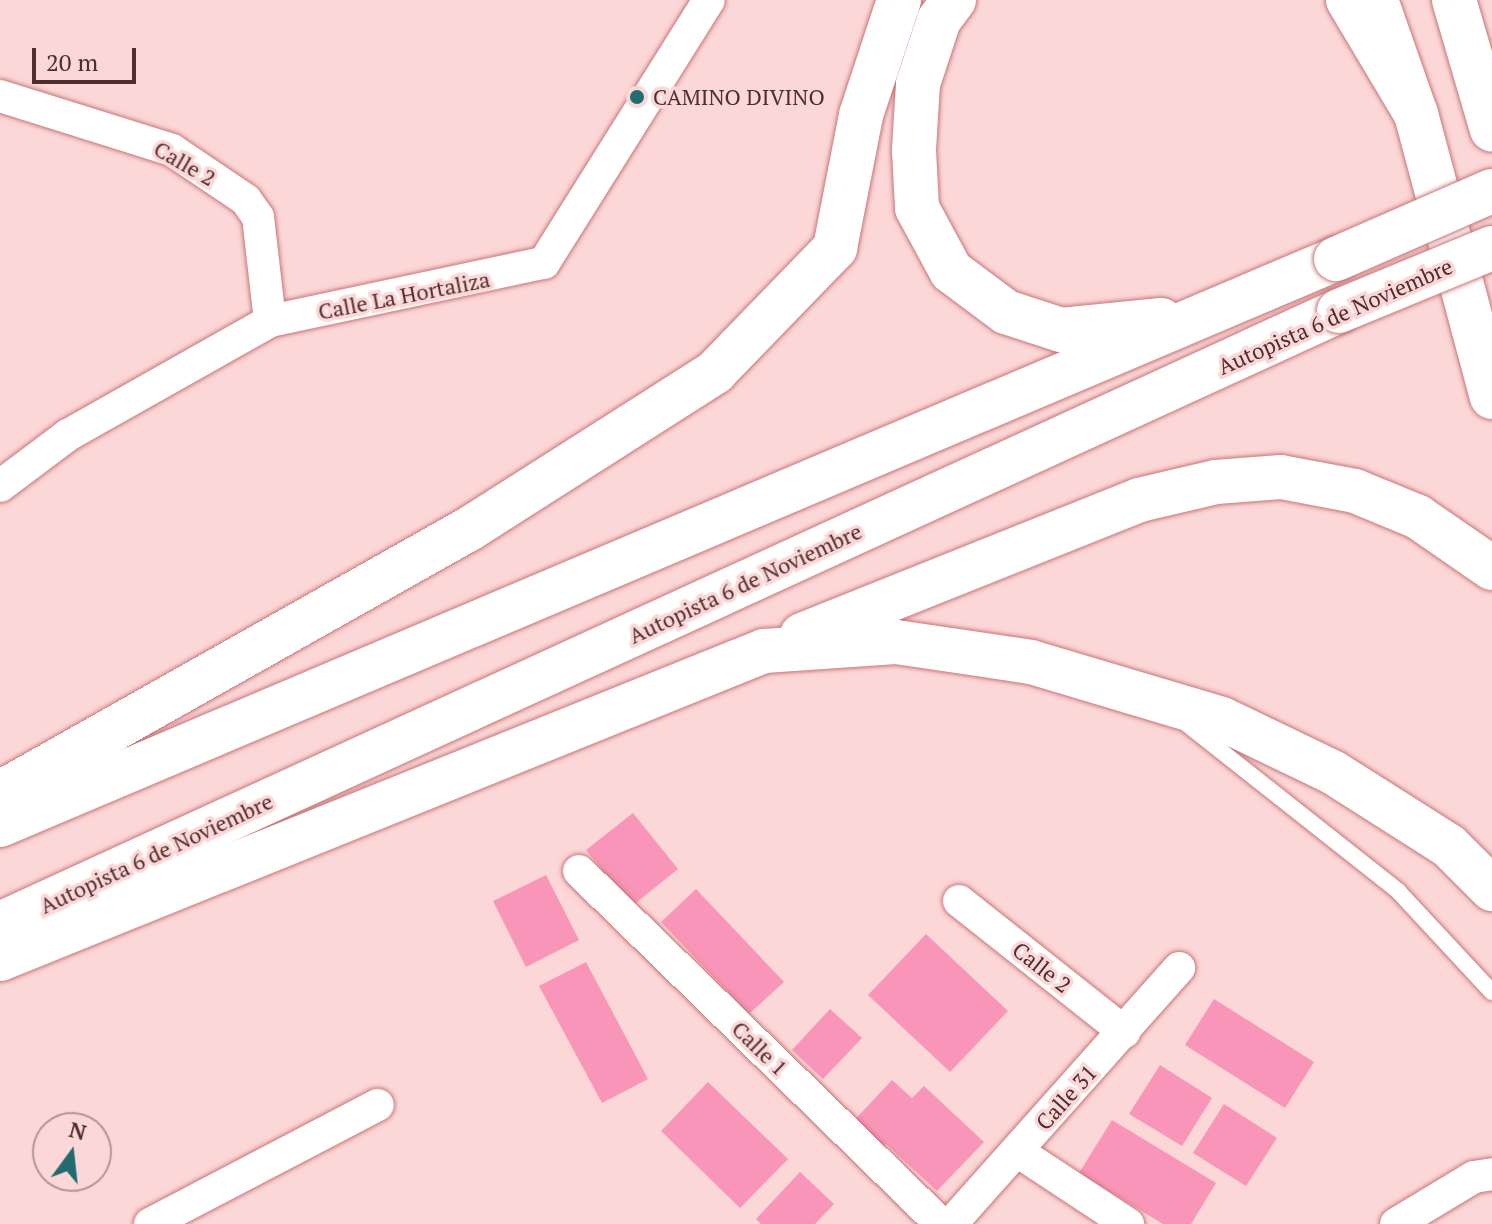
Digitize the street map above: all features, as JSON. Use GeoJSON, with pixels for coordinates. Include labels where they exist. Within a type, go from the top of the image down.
{"type":"FeatureCollection","features":[{"type":"Feature","properties":{"kind":"main road"},"geometry":{"type":"LineString","coordinates":[[0,793],[469,529],[715,372],[835,248],[861,115],[899,0]]}},
{"type":"Feature","properties":{"kind":"main road"},"geometry":{"type":"LineString","coordinates":[[954,0],[939,20],[918,84],[914,150],[917,208],[951,271],[1006,312],[1061,330],[1208,315]]}},
{"type":"Feature","properties":{"kind":"main road"},"geometry":{"type":"LineString","coordinates":[[1348,0],[1416,114]]}},
{"type":"Feature","properties":{"kind":"main road"},"geometry":{"type":"LineString","coordinates":[[1376,0],[1416,114],[1492,397]]}},
{"type":"Feature","properties":{"kind":"main road"},"geometry":{"type":"LineString","coordinates":[[1454,0],[1492,130]]}},
{"type":"Feature","properties":{"kind":"main road"},"geometry":{"type":"LineString","coordinates":[[1477,0],[1492,47]]}},
{"type":"Feature","properties":{"kind":"main road"},"geometry":{"type":"LineString","coordinates":[[0,825],[1208,315],[1492,191]]}},
{"type":"Feature","properties":{"kind":"main road","name":"Autopista 6 de Noviembre"},"geometry":{"type":"LineString","coordinates":[[0,924],[1339,311],[1492,248]]}},
{"type":"Feature","properties":{"kind":"main road"},"geometry":{"type":"LineString","coordinates":[[0,959],[1139,500],[1281,477],[1355,491],[1418,517],[1492,568]]}},
{"type":"Feature","properties":{"kind":"main road"},"geometry":{"type":"LineString","coordinates":[[764,651],[896,642],[1031,662],[1222,719],[1334,773],[1449,846],[1492,889]]}},
{"type":"Feature","properties":{"kind":"street","name":"Calle La Hortaliza"},"geometry":{"type":"LineString","coordinates":[[0,486],[68,435],[270,321],[544,263],[709,0]]}},
{"type":"Feature","properties":{"kind":"street","name":"Calle 2"},"geometry":{"type":"LineString","coordinates":[[0,96],[172,150],[246,200],[258,217],[270,321]]}},
{"type":"Feature","properties":{"kind":"street","name":"Calle 1"},"geometry":{"type":"LineString","coordinates":[[579,871],[941,1224]]}},
{"type":"Feature","properties":{"kind":"street","name":"Calle 2"},"geometry":{"type":"LineString","coordinates":[[959,901],[1124,1032]]}},
{"type":"Feature","properties":{"kind":"street","name":"Calle 31"},"geometry":{"type":"LineString","coordinates":[[951,1224],[1179,968]]}},
{"type":"Feature","properties":{"kind":"street"},"geometry":{"type":"LineString","coordinates":[[150,1224],[378,1105]]}},
{"type":"Feature","properties":{"kind":"street"},"geometry":{"type":"LineString","coordinates":[[1017,1151],[1128,1224]]}},
{"type":"Feature","properties":{"kind":"street"},"geometry":{"type":"LineString","coordinates":[[1396,1224],[1474,1177],[1492,1174]]}},
{"type":"Feature","properties":{"kind":"lane"},"geometry":{"type":"LineString","coordinates":[[1152,697],[1398,891],[1492,992]]}},
{"type":"Feature","properties":{"kind":"building"},"geometry":{"type":"Polygon","coordinates":[[[633,813],[678,869],[632,906],[586,850],[633,813]]]}},
{"type":"Feature","properties":{"kind":"building"},"geometry":{"type":"Polygon","coordinates":[[[546,875],[579,940],[526,967],[493,901],[546,875]]]}},
{"type":"Feature","properties":{"kind":"building"},"geometry":{"type":"Polygon","coordinates":[[[696,889],[784,982],[749,1014],[661,922],[696,889]]]}},
{"type":"Feature","properties":{"kind":"building"},"geometry":{"type":"Polygon","coordinates":[[[926,934],[1008,1011],[950,1072],[868,995],[926,934]]]}},
{"type":"Feature","properties":{"kind":"building"},"geometry":{"type":"Polygon","coordinates":[[[586,962],[648,1079],[602,1103],[539,986],[586,962]]]}},
{"type":"Feature","properties":{"kind":"building"},"geometry":{"type":"Polygon","coordinates":[[[1214,999],[1314,1062],[1285,1108],[1185,1045],[1214,999]]]}},
{"type":"Feature","properties":{"kind":"building"},"geometry":{"type":"Polygon","coordinates":[[[830,1009],[862,1038],[823,1079],[792,1050],[830,1009]]]}},
{"type":"Feature","properties":{"kind":"building"},"geometry":{"type":"Polygon","coordinates":[[[1160,1065],[1212,1098],[1182,1146],[1129,1114],[1160,1065]]]}},
{"type":"Feature","properties":{"kind":"building"},"geometry":{"type":"Polygon","coordinates":[[[892,1080],[912,1098],[924,1086],[984,1142],[937,1191],[886,1144],[876,1155],[847,1128],[892,1080]]]}},
{"type":"Feature","properties":{"kind":"building"},"geometry":{"type":"Polygon","coordinates":[[[708,1082],[788,1159],[740,1208],[661,1131],[708,1082]]]}},
{"type":"Feature","properties":{"kind":"building"},"geometry":{"type":"Polygon","coordinates":[[[1224,1104],[1277,1138],[1246,1186],[1193,1153],[1224,1104]]]}},
{"type":"Feature","properties":{"kind":"building"},"geometry":{"type":"Polygon","coordinates":[[[1112,1120],[1216,1183],[1191,1224],[1163,1224],[1079,1173],[1112,1120]]]}},
{"type":"Feature","properties":{"kind":"building"},"geometry":{"type":"Polygon","coordinates":[[[800,1172],[834,1204],[815,1224],[761,1224],[756,1219],[800,1172]]]}},
{"type":"Feature","properties":{"kind":"place","name":"CAMINO DIVINO"},"geometry":{"type":"Point","coordinates":[637,97]}}]}
